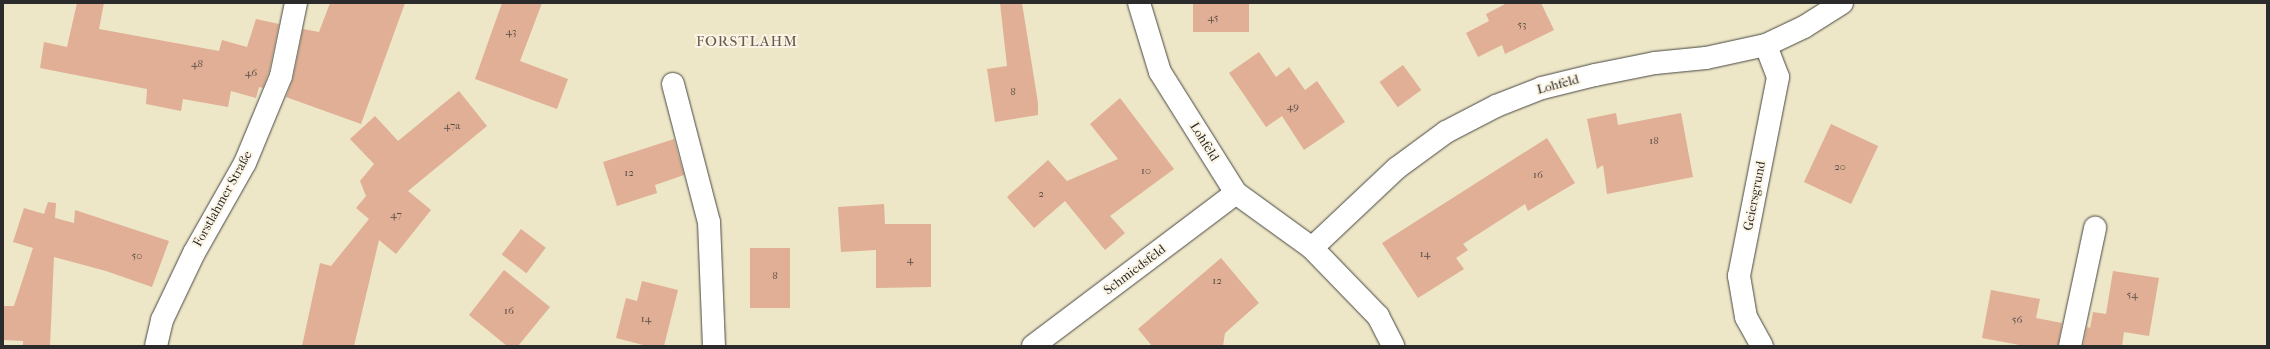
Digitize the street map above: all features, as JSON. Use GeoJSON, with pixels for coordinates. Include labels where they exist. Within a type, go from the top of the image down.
{"type":"FeatureCollection","features":[{"type":"Feature","properties":{"kind":"street","name":"Forstlahmer Straße"},"geometry":{"type":"LineString","coordinates":[[156,346],[162,320],[194,253],[245,163],[281,76],[296,3]]}},
{"type":"Feature","properties":{"kind":"street","name":"Lohfeld"},"geometry":{"type":"LineString","coordinates":[[1139,3],[1160,72],[1236,193],[1312,248],[1378,316],[1393,346]]}},
{"type":"Feature","properties":{"kind":"street","name":"Lohfeld"},"geometry":{"type":"LineString","coordinates":[[1312,248],[1397,168],[1446,132],[1496,106],[1542,88],[1595,75],[1655,63],[1706,58],[1766,45],[1804,27],[1842,3]]}},
{"type":"Feature","properties":{"kind":"street","name":"Geiersgrund"},"geometry":{"type":"LineString","coordinates":[[1762,346],[1746,317],[1739,276],[1778,77],[1766,45]]}},
{"type":"Feature","properties":{"kind":"street"},"geometry":{"type":"LineString","coordinates":[[673,84],[709,222],[714,346]]}},
{"type":"Feature","properties":{"kind":"street","name":"Schmiedsfeld"},"geometry":{"type":"LineString","coordinates":[[1033,346],[1236,193]]}},
{"type":"Feature","properties":{"kind":"street"},"geometry":{"type":"LineString","coordinates":[[2070,346],[2095,228]]}},
{"type":"Feature","properties":{"kind":"building"},"geometry":{"type":"Polygon","coordinates":[[[77,3],[104,3],[99,29],[219,51],[222,40],[247,47],[256,19],[279,24],[269,72],[263,88],[259,87],[256,98],[231,91],[228,107],[183,99],[181,111],[146,104],[147,89],[40,68],[44,42],[67,47],[77,3]]]}},
{"type":"Feature","properties":{"kind":"building"},"geometry":{"type":"Polygon","coordinates":[[[330,3],[405,3],[361,124],[286,97],[293,79],[303,29],[319,32],[330,3]]]}},
{"type":"Feature","properties":{"kind":"building"},"geometry":{"type":"Polygon","coordinates":[[[502,3],[542,3],[520,61],[568,79],[557,109],[475,79],[502,3]]]}},
{"type":"Feature","properties":{"kind":"building"},"geometry":{"type":"Polygon","coordinates":[[[1000,3],[1022,3],[1038,103],[1038,115],[995,122],[987,69],[1007,66],[1000,3]]]}},
{"type":"Feature","properties":{"kind":"building"},"geometry":{"type":"Polygon","coordinates":[[[1193,3],[1249,3],[1249,32],[1193,32],[1193,3]]]}},
{"type":"Feature","properties":{"kind":"building"},"geometry":{"type":"Polygon","coordinates":[[[1507,3],[1541,3],[1554,30],[1505,54],[1502,45],[1478,57],[1466,33],[1489,21],[1486,14],[1507,3]]]}},
{"type":"Feature","properties":{"kind":"building"},"geometry":{"type":"Polygon","coordinates":[[[1259,52],[1276,77],[1289,67],[1305,90],[1317,81],[1345,122],[1304,150],[1282,116],[1266,127],[1229,73],[1259,52]]]}},
{"type":"Feature","properties":{"kind":"building"},"geometry":{"type":"Polygon","coordinates":[[[1403,65],[1421,90],[1398,107],[1380,82],[1403,65]]]}},
{"type":"Feature","properties":{"kind":"building"},"geometry":{"type":"Polygon","coordinates":[[[459,91],[487,126],[408,191],[431,210],[396,254],[379,240],[354,346],[302,346],[320,263],[331,266],[369,219],[356,208],[366,196],[360,181],[374,164],[350,139],[375,116],[398,141],[459,91]]]}},
{"type":"Feature","properties":{"kind":"building"},"geometry":{"type":"Polygon","coordinates":[[[1120,98],[1174,169],[1110,216],[1125,233],[1105,250],[1065,201],[1034,228],[1007,197],[1048,160],[1067,181],[1118,159],[1090,124],[1120,98]]]}},
{"type":"Feature","properties":{"kind":"building"},"geometry":{"type":"Polygon","coordinates":[[[1616,113],[1618,125],[1681,113],[1693,177],[1607,194],[1603,165],[1597,169],[1587,119],[1616,113]]]}},
{"type":"Feature","properties":{"kind":"building"},"geometry":{"type":"Polygon","coordinates":[[[1831,124],[1878,146],[1851,204],[1804,182],[1831,124]]]}},
{"type":"Feature","properties":{"kind":"building"},"geometry":{"type":"Polygon","coordinates":[[[1547,138],[1575,183],[1528,211],[1525,204],[1463,244],[1468,250],[1456,258],[1464,269],[1418,298],[1382,243],[1547,138]]]}},
{"type":"Feature","properties":{"kind":"building"},"geometry":{"type":"Polygon","coordinates":[[[674,139],[684,175],[655,185],[657,193],[617,206],[603,162],[674,139]]]}},
{"type":"Feature","properties":{"kind":"building"},"geometry":{"type":"Polygon","coordinates":[[[48,202],[56,203],[55,218],[74,223],[75,210],[169,241],[152,287],[106,271],[54,257],[50,346],[23,346],[23,341],[3,340],[3,306],[14,306],[33,248],[13,242],[24,208],[44,214],[48,202]]]}},
{"type":"Feature","properties":{"kind":"building"},"geometry":{"type":"Polygon","coordinates":[[[884,204],[885,224],[931,224],[931,287],[876,288],[876,250],[841,252],[838,207],[884,204]]]}},
{"type":"Feature","properties":{"kind":"building"},"geometry":{"type":"Polygon","coordinates":[[[521,229],[546,248],[526,273],[502,255],[521,229]]]}},
{"type":"Feature","properties":{"kind":"building"},"geometry":{"type":"Polygon","coordinates":[[[750,248],[790,248],[790,308],[750,308],[750,248]]]}},
{"type":"Feature","properties":{"kind":"building"},"geometry":{"type":"Polygon","coordinates":[[[1221,258],[1259,303],[1225,333],[1223,346],[1152,346],[1138,329],[1221,258]]]}},
{"type":"Feature","properties":{"kind":"building"},"geometry":{"type":"Polygon","coordinates":[[[504,270],[550,307],[518,346],[507,346],[469,315],[504,270]]]}},
{"type":"Feature","properties":{"kind":"building"},"geometry":{"type":"Polygon","coordinates":[[[2113,271],[2159,278],[2149,336],[2124,332],[2122,346],[2083,346],[2087,327],[2090,328],[2093,312],[2106,314],[2113,271]]]}},
{"type":"Feature","properties":{"kind":"building"},"geometry":{"type":"Polygon","coordinates":[[[642,281],[678,290],[664,346],[647,346],[616,338],[626,298],[637,301],[642,281]]]}},
{"type":"Feature","properties":{"kind":"building"},"geometry":{"type":"Polygon","coordinates":[[[1991,290],[2040,299],[2036,318],[2062,323],[2058,346],[2025,346],[1982,338],[1991,290]]]}},
{"type":"Feature","properties":{"kind":"district","name":"FORSTLAHM"},"geometry":{"type":"Point","coordinates":[747,42]}}]}
